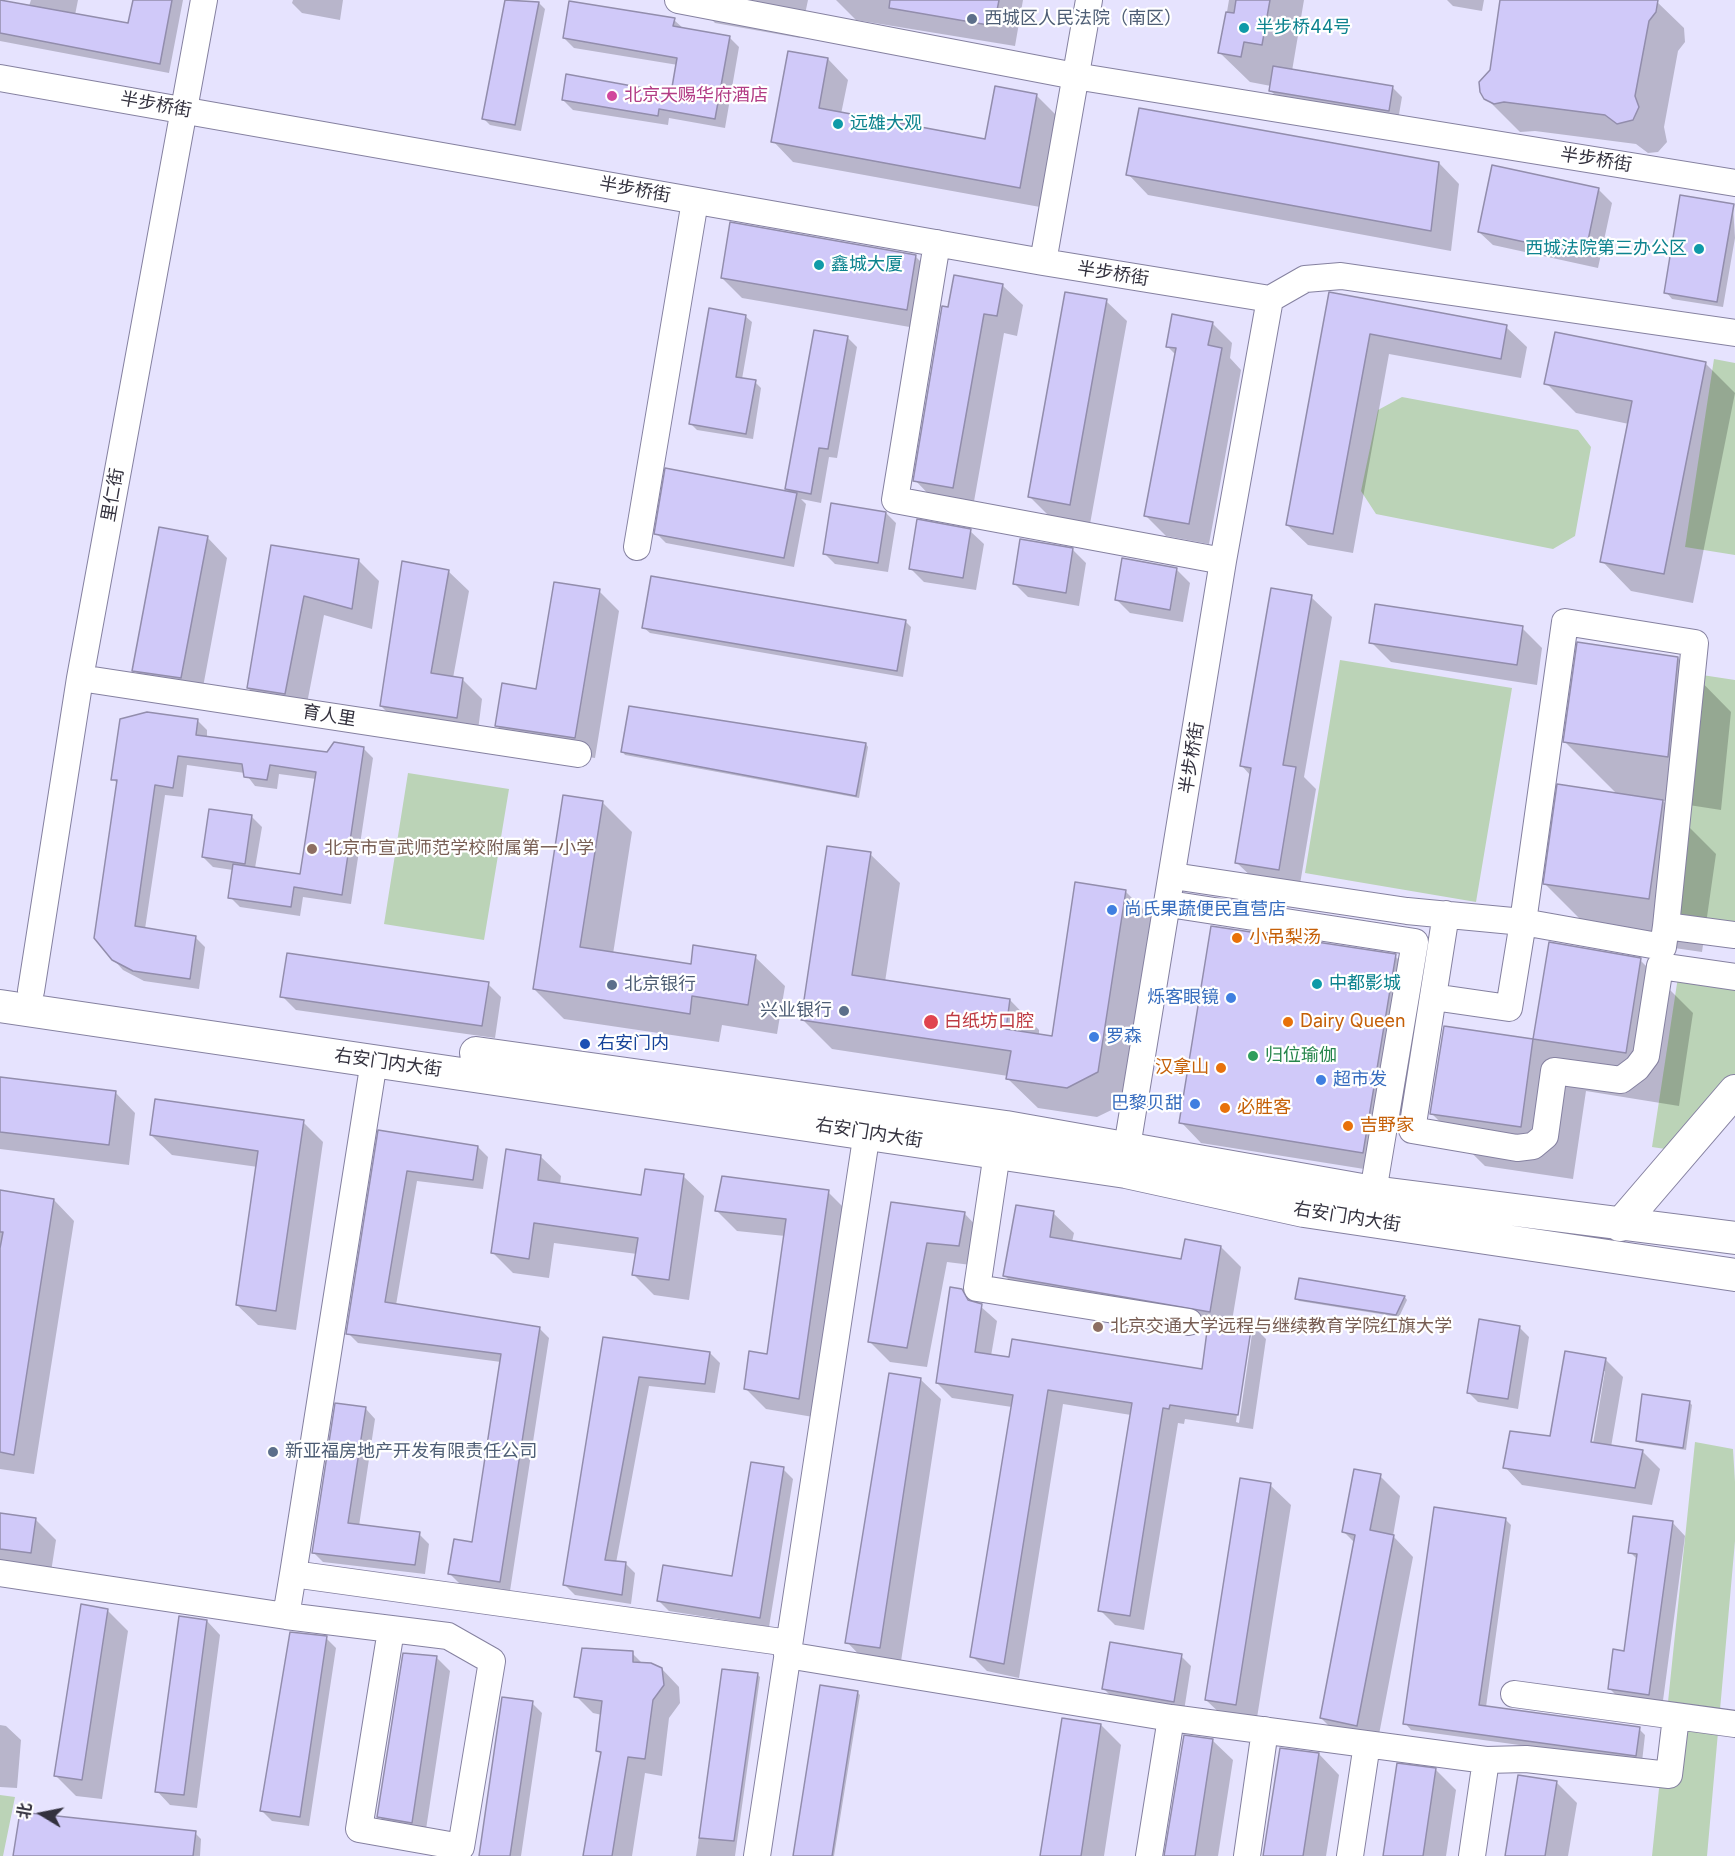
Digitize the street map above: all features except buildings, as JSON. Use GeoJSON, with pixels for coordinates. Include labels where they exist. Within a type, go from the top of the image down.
{"type":"FeatureCollection","features":[{"type":"Feature","properties":{"kind":"main road","name":"右安门内大街"},"geometry":{"type":"LineString","coordinates":[[0,986],[1127,1147],[1373,1192],[1735,1238]]}},
{"type":"Feature","properties":{"kind":"main road","name":"右安门内大街"},"geometry":{"type":"LineString","coordinates":[[0,1006],[1126,1172],[1304,1211],[1735,1275]]}},
{"type":"Feature","properties":{"kind":"main road"},"geometry":{"type":"LineString","coordinates":[[1620,1225],[1735,1091]]}},
{"type":"Feature","properties":{"kind":"street","name":"里仁街"},"geometry":{"type":"LineString","coordinates":[[32,991],[80,678],[204,0]]}},
{"type":"Feature","properties":{"kind":"street","name":"半步桥街"},"geometry":{"type":"LineString","coordinates":[[678,0],[763,8],[1075,76],[1735,183]]}},
{"type":"Feature","properties":{"kind":"street"},"geometry":{"type":"LineString","coordinates":[[1043,262],[1089,0]]}},
{"type":"Feature","properties":{"kind":"street","name":"半步桥街"},"geometry":{"type":"LineString","coordinates":[[0,78],[1043,262],[1270,299],[1223,561],[1169,904],[1127,1147]]}},
{"type":"Feature","properties":{"kind":"street"},"geometry":{"type":"LineString","coordinates":[[637,547],[695,201]]}},
{"type":"Feature","properties":{"kind":"street"},"geometry":{"type":"LineString","coordinates":[[937,243],[895,500],[1223,561]]}},
{"type":"Feature","properties":{"kind":"street"},"geometry":{"type":"LineString","coordinates":[[1270,299],[1305,279],[1341,276],[1735,333]]}},
{"type":"Feature","properties":{"kind":"street"},"geometry":{"type":"LineString","coordinates":[[1433,997],[1509,1008],[1565,622],[1695,643],[1663,946],[1646,1056],[1621,1080],[1554,1071],[1545,1136],[1533,1146],[1516,1148],[1412,1130],[1446,914]]}},
{"type":"Feature","properties":{"kind":"street","name":"育人里"},"geometry":{"type":"LineString","coordinates":[[80,678],[578,754]]}},
{"type":"Feature","properties":{"kind":"street"},"geometry":{"type":"LineString","coordinates":[[1173,876],[1407,911],[1523,922],[1663,946],[1735,977]]}},
{"type":"Feature","properties":{"kind":"street"},"geometry":{"type":"LineString","coordinates":[[1169,904],[1415,942],[1373,1192]]}},
{"type":"Feature","properties":{"kind":"street"},"geometry":{"type":"LineString","coordinates":[[1663,946],[1735,935]]}},
{"type":"Feature","properties":{"kind":"street"},"geometry":{"type":"LineString","coordinates":[[286,1616],[374,1061]]}},
{"type":"Feature","properties":{"kind":"street"},"geometry":{"type":"LineString","coordinates":[[757,1856],[867,1132]]}},
{"type":"Feature","properties":{"kind":"street"},"geometry":{"type":"LineString","coordinates":[[998,1153],[977,1288],[1189,1322]]}},
{"type":"Feature","properties":{"kind":"street"},"geometry":{"type":"LineString","coordinates":[[0,1573],[286,1616],[448,1636],[492,1661],[461,1847],[359,1829],[391,1630]]}},
{"type":"Feature","properties":{"kind":"street"},"geometry":{"type":"LineString","coordinates":[[293,1574],[788,1649],[1171,1718],[1486,1760],[1526,1759],[1669,1775],[1676,1717]]}},
{"type":"Feature","properties":{"kind":"street"},"geometry":{"type":"LineString","coordinates":[[1514,1694],[1735,1724]]}},
{"type":"Feature","properties":{"kind":"street"},"geometry":{"type":"LineString","coordinates":[[1149,1856],[1171,1718]]}},
{"type":"Feature","properties":{"kind":"street"},"geometry":{"type":"LineString","coordinates":[[1247,1856],[1265,1730]]}},
{"type":"Feature","properties":{"kind":"street"},"geometry":{"type":"LineString","coordinates":[[1350,1856],[1367,1744]]}},
{"type":"Feature","properties":{"kind":"street"},"geometry":{"type":"LineString","coordinates":[[1472,1856],[1486,1760]]}},
{"type":"Feature","properties":{"kind":"green space"},"geometry":{"type":"Polygon","coordinates":[[[1714,359],[1735,363],[1735,555],[1685,547],[1714,359]]]}},
{"type":"Feature","properties":{"kind":"green space"},"geometry":{"type":"Polygon","coordinates":[[[1402,397],[1578,430],[1591,447],[1575,536],[1553,549],[1376,514],[1361,491],[1378,410],[1402,397]]]}},
{"type":"Feature","properties":{"kind":"green space"},"geometry":{"type":"Polygon","coordinates":[[[1340,660],[1512,688],[1476,902],[1305,873],[1340,660]]]}},
{"type":"Feature","properties":{"kind":"green space"},"geometry":{"type":"Polygon","coordinates":[[[1702,675],[1735,680],[1735,923],[1677,915],[1702,675]]]}},
{"type":"Feature","properties":{"kind":"green space"},"geometry":{"type":"Polygon","coordinates":[[[408,773],[509,789],[484,940],[384,924],[408,773]]]}},
{"type":"Feature","properties":{"kind":"green space"},"geometry":{"type":"Polygon","coordinates":[[[1678,977],[1735,986],[1735,1086],[1679,1151],[1652,1147],[1678,977]]]}},
{"type":"Feature","properties":{"kind":"green space"},"geometry":{"type":"Polygon","coordinates":[[[1695,1442],[1733,1449],[1735,1482],[1735,1541],[1707,1856],[1652,1856],[1695,1442]]]}},
{"type":"Feature","properties":{"kind":"green space"},"geometry":{"type":"Polygon","coordinates":[[[0,1795],[15,1797],[3,1856],[0,1856],[0,1795]]]}},
{"type":"Feature","properties":{"kind":"place","name":"西城区人民法院（南区）"},"geometry":{"type":"Point","coordinates":[972,19]}},
{"type":"Feature","properties":{"kind":"place","name":"半步桥44号"},"geometry":{"type":"Point","coordinates":[1244,28]}},
{"type":"Feature","properties":{"kind":"place","name":"北京天赐华府酒店"},"geometry":{"type":"Point","coordinates":[612,96]}},
{"type":"Feature","properties":{"kind":"place","name":"远雄大观"},"geometry":{"type":"Point","coordinates":[838,124]}},
{"type":"Feature","properties":{"kind":"place","name":"西城法院第三办公区"},"geometry":{"type":"Point","coordinates":[1699,249]}},
{"type":"Feature","properties":{"kind":"place","name":"鑫城大厦"},"geometry":{"type":"Point","coordinates":[819,265]}},
{"type":"Feature","properties":{"kind":"place","name":"北京市宣武师范学校附属第一小学"},"geometry":{"type":"Point","coordinates":[312,849]}},
{"type":"Feature","properties":{"kind":"place","name":"尚氏果蔬便民直营店"},"geometry":{"type":"Point","coordinates":[1112,910]}},
{"type":"Feature","properties":{"kind":"place","name":"小吊梨汤"},"geometry":{"type":"Point","coordinates":[1237,938]}},
{"type":"Feature","properties":{"kind":"place","name":"中都影城"},"geometry":{"type":"Point","coordinates":[1317,984]}},
{"type":"Feature","properties":{"kind":"place","name":"北京银行"},"geometry":{"type":"Point","coordinates":[612,985]}},
{"type":"Feature","properties":{"kind":"place","name":"烁客眼镜"},"geometry":{"type":"Point","coordinates":[1231,998]}},
{"type":"Feature","properties":{"kind":"place","name":"兴业银行"},"geometry":{"type":"Point","coordinates":[844,1011]}},
{"type":"Feature","properties":{"kind":"place","name":"白纸坊口腔"},"geometry":{"type":"Point","coordinates":[931,1022]}},
{"type":"Feature","properties":{"kind":"place","name":"Dairy Queen"},"geometry":{"type":"Point","coordinates":[1288,1022]}},
{"type":"Feature","properties":{"kind":"place","name":"罗森"},"geometry":{"type":"Point","coordinates":[1094,1037]}},
{"type":"Feature","properties":{"kind":"place","name":"右安门内"},"geometry":{"type":"Point","coordinates":[585,1044]}},
{"type":"Feature","properties":{"kind":"place","name":"归位瑜伽"},"geometry":{"type":"Point","coordinates":[1253,1056]}},
{"type":"Feature","properties":{"kind":"place","name":"汉拿山"},"geometry":{"type":"Point","coordinates":[1221,1068]}},
{"type":"Feature","properties":{"kind":"place","name":"超市发"},"geometry":{"type":"Point","coordinates":[1321,1080]}},
{"type":"Feature","properties":{"kind":"place","name":"巴黎贝甜"},"geometry":{"type":"Point","coordinates":[1195,1104]}},
{"type":"Feature","properties":{"kind":"place","name":"必胜客"},"geometry":{"type":"Point","coordinates":[1225,1108]}},
{"type":"Feature","properties":{"kind":"place","name":"吉野家"},"geometry":{"type":"Point","coordinates":[1348,1126]}},
{"type":"Feature","properties":{"kind":"place","name":"北京交通大学远程与继续教育学院红旗大学"},"geometry":{"type":"Point","coordinates":[1098,1327]}},
{"type":"Feature","properties":{"kind":"place","name":"新亚福房地产开发有限责任公司"},"geometry":{"type":"Point","coordinates":[273,1452]}}]}
